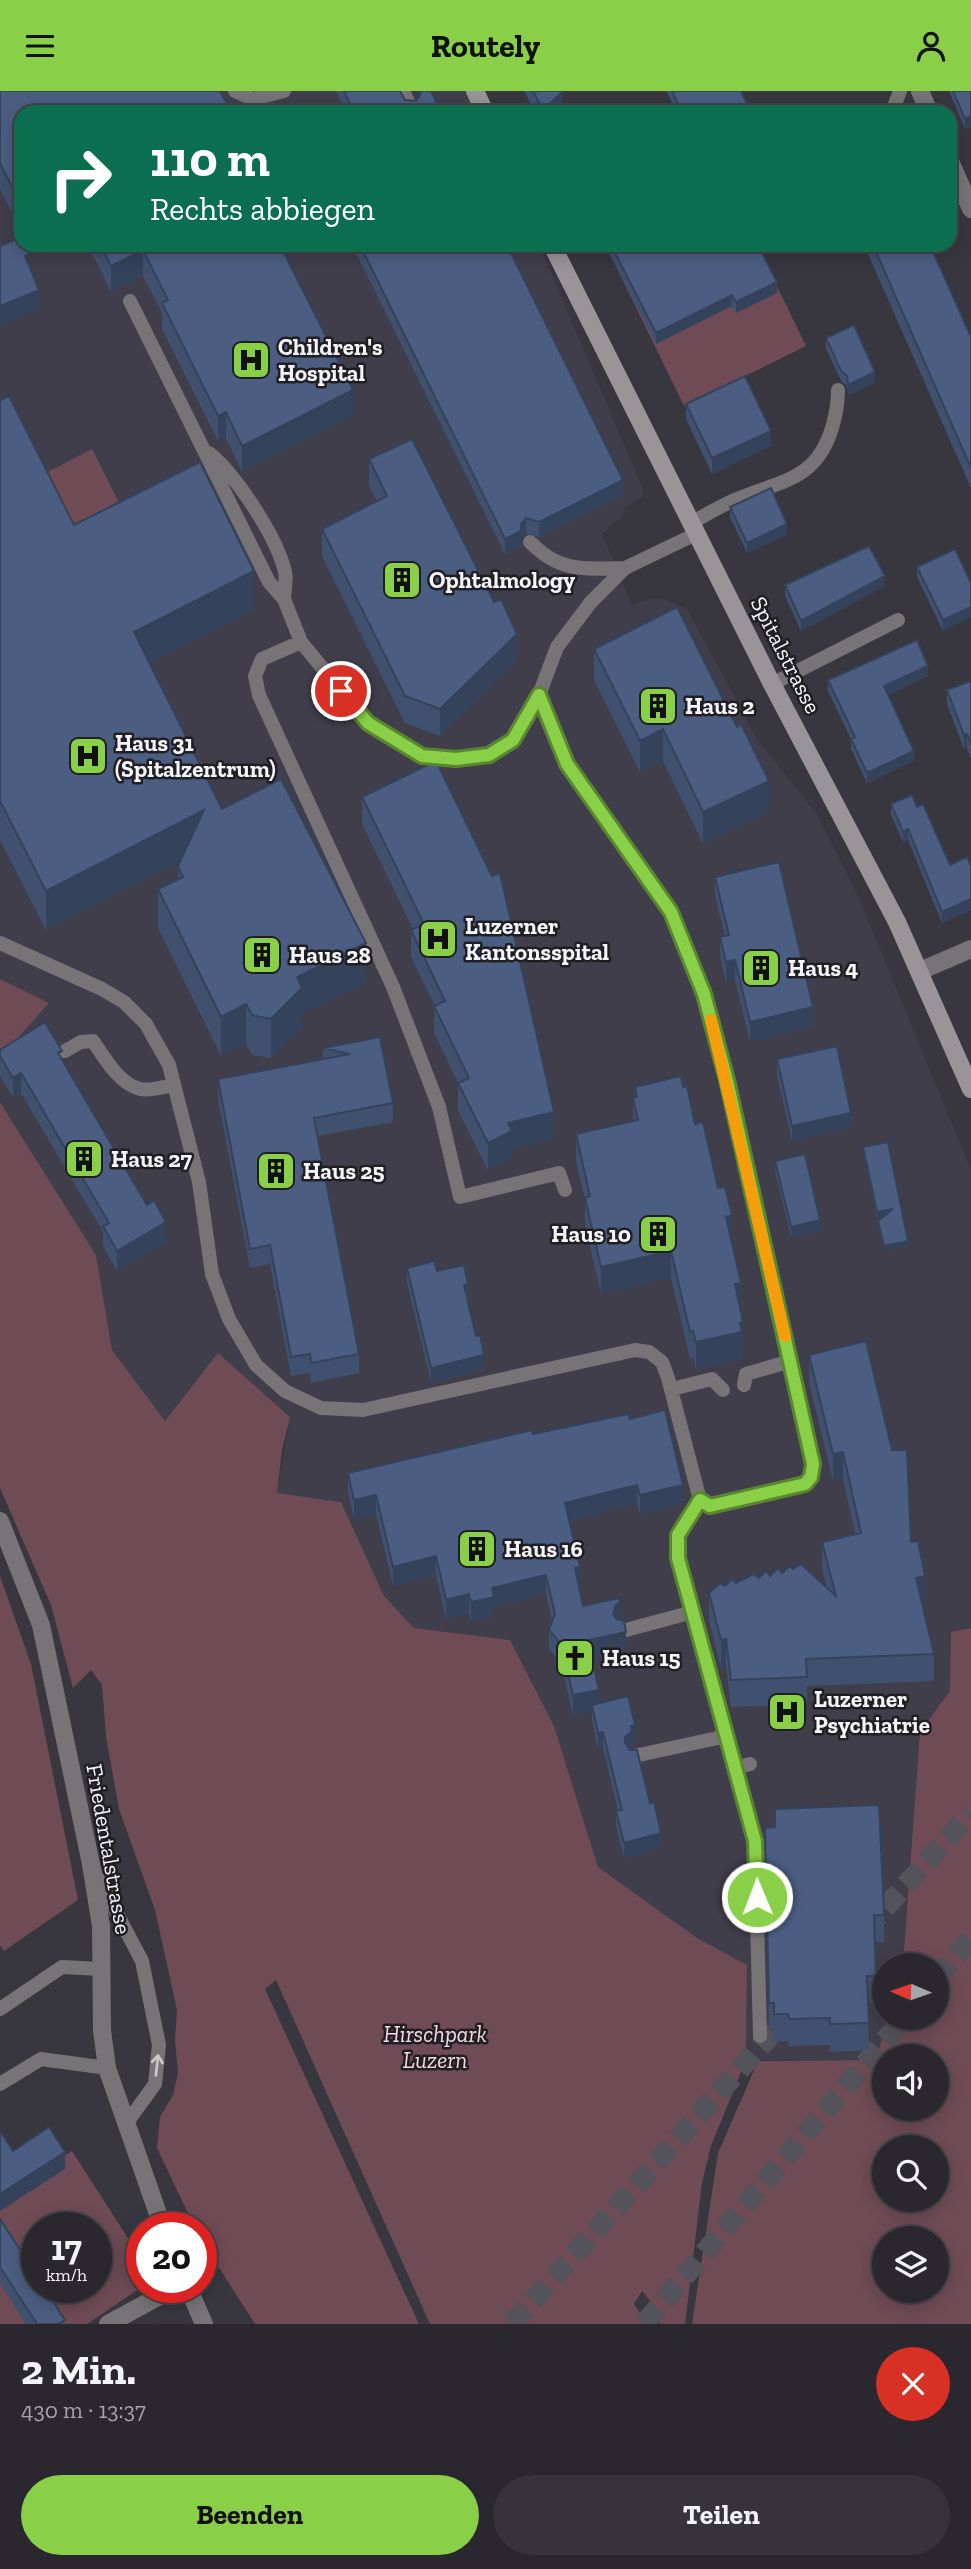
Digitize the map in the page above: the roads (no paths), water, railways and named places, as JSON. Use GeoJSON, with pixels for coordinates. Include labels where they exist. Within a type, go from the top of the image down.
{"type":"FeatureCollection","features":[{"type":"Feature","properties":{"kind":"main road","name":"Spitalstrasse"},"geometry":{"type":"LineString","coordinates":[[555,252],[693,529],[920,971],[971,1089]]}},
{"type":"Feature","properties":{"kind":"street"},"geometry":{"type":"LineString","coordinates":[[957,177],[971,209]]}},
{"type":"Feature","properties":{"kind":"street"},"geometry":{"type":"LineString","coordinates":[[920,971],[971,949]]}},
{"type":"Feature","properties":{"kind":"street","name":"Friedentalstrasse"},"geometry":{"type":"LineString","coordinates":[[0,1521],[41,1625],[91,1864],[101,1926],[102,2030],[107,2068],[126,2124],[139,2151],[158,2212]]}},
{"type":"Feature","properties":{"kind":"street"},"geometry":{"type":"LineString","coordinates":[[108,2324],[147,2303]]}},
{"type":"Feature","properties":{"kind":"street"},"geometry":{"type":"LineString","coordinates":[[195,2303],[204,2324]]}},
{"type":"Feature","properties":{"kind":"lane"},"geometry":{"type":"LineString","coordinates":[[235,91],[253,99],[284,91]]}},
{"type":"Feature","properties":{"kind":"lane"},"geometry":{"type":"LineString","coordinates":[[131,301],[268,582],[284,599],[300,642],[368,723],[422,756],[456,759],[489,755],[513,740],[539,695],[557,647],[568,628],[625,568],[740,498],[783,484],[807,471],[827,443],[838,405],[838,390]]}},
{"type":"Feature","properties":{"kind":"lane"},"geometry":{"type":"LineString","coordinates":[[530,542],[547,559],[570,566],[582,569],[625,568]]}},
{"type":"Feature","properties":{"kind":"lane"},"geometry":{"type":"LineString","coordinates":[[772,684],[898,620]]}},
{"type":"Feature","properties":{"kind":"lane"},"geometry":{"type":"LineString","coordinates":[[300,642],[262,659],[255,676],[259,695],[393,987],[439,1107],[460,1197],[559,1173],[565,1190]]}},
{"type":"Feature","properties":{"kind":"lane"},"geometry":{"type":"LineString","coordinates":[[0,943],[124,1002],[146,1024],[169,1065],[199,1182],[212,1274],[229,1319],[256,1365],[285,1391],[321,1408],[363,1410],[635,1350],[649,1352],[662,1362],[672,1389],[700,1500],[710,1506],[805,1484],[811,1477],[813,1464],[727,1080],[704,994],[671,912],[567,764],[539,695]]}},
{"type":"Feature","properties":{"kind":"lane"},"geometry":{"type":"LineString","coordinates":[[65,1051],[80,1042],[93,1041],[129,1084],[141,1090],[174,1085]]}},
{"type":"Feature","properties":{"kind":"lane"},"geometry":{"type":"LineString","coordinates":[[744,1385],[746,1374],[791,1361]]}},
{"type":"Feature","properties":{"kind":"lane"},"geometry":{"type":"LineString","coordinates":[[672,1389],[712,1379],[723,1390]]}},
{"type":"Feature","properties":{"kind":"lane"},"geometry":{"type":"LineString","coordinates":[[700,1500],[678,1535],[678,1558],[727,1736],[743,1766],[755,1841],[760,2036]]}},
{"type":"Feature","properties":{"kind":"lane"},"geometry":{"type":"LineString","coordinates":[[622,1631],[692,1612]]}},
{"type":"Feature","properties":{"kind":"lane"},"geometry":{"type":"LineString","coordinates":[[634,1756],[727,1736]]}},
{"type":"Feature","properties":{"kind":"lane"},"geometry":{"type":"LineString","coordinates":[[91,1864],[142,1961],[159,2045],[155,2084],[126,2124]]}},
{"type":"Feature","properties":{"kind":"lane"},"geometry":{"type":"LineString","coordinates":[[0,2009],[62,1967],[101,1969]]}},
{"type":"Feature","properties":{"kind":"lane"},"geometry":{"type":"LineString","coordinates":[[0,2084],[41,2059],[107,2068]]}},
{"type":"Feature","properties":{"kind":"tunnel"},"geometry":{"type":"LineString","coordinates":[[864,1931],[971,1813]]}},
{"type":"Feature","properties":{"kind":"tunnel"},"geometry":{"type":"LineString","coordinates":[[949,1964],[971,1938]]}},
{"type":"Feature","properties":{"kind":"tunnel"},"geometry":{"type":"LineString","coordinates":[[512,2324],[791,2012]]}},
{"type":"Feature","properties":{"kind":"tunnel"},"geometry":{"type":"LineString","coordinates":[[644,2324],[894,2030]]}},
{"type":"Feature","properties":{"kind":"place","name":"Children's Hospital"},"geometry":{"type":"Point","coordinates":[251,360]}},
{"type":"Feature","properties":{"kind":"place","name":"Ophtalmology"},"geometry":{"type":"Point","coordinates":[402,580]}},
{"type":"Feature","properties":{"kind":"place","name":"Haus 2"},"geometry":{"type":"Point","coordinates":[658,706]}},
{"type":"Feature","properties":{"kind":"place","name":"Haus 31 (Spitalzentrum)"},"geometry":{"type":"Point","coordinates":[88,756]}},
{"type":"Feature","properties":{"kind":"place","name":"Luzerner Kantonsspital"},"geometry":{"type":"Point","coordinates":[438,939]}},
{"type":"Feature","properties":{"kind":"place","name":"Haus 28"},"geometry":{"type":"Point","coordinates":[262,955]}},
{"type":"Feature","properties":{"kind":"place","name":"Haus 4"},"geometry":{"type":"Point","coordinates":[761,968]}},
{"type":"Feature","properties":{"kind":"place","name":"Haus 27"},"geometry":{"type":"Point","coordinates":[84,1159]}},
{"type":"Feature","properties":{"kind":"place","name":"Haus 25"},"geometry":{"type":"Point","coordinates":[276,1171]}},
{"type":"Feature","properties":{"kind":"place","name":"Haus 10"},"geometry":{"type":"Point","coordinates":[658,1234]}},
{"type":"Feature","properties":{"kind":"place","name":"Haus 16"},"geometry":{"type":"Point","coordinates":[477,1549]}},
{"type":"Feature","properties":{"kind":"place","name":"Haus 15"},"geometry":{"type":"Point","coordinates":[575,1658]}},
{"type":"Feature","properties":{"kind":"place","name":"Luzerner Psychiatrie"},"geometry":{"type":"Point","coordinates":[787,1712]}},
{"type":"Feature","properties":{"kind":"park label","name":"Hirschpark Luzern"},"geometry":{"type":"Point","coordinates":[435,2047]}}]}
